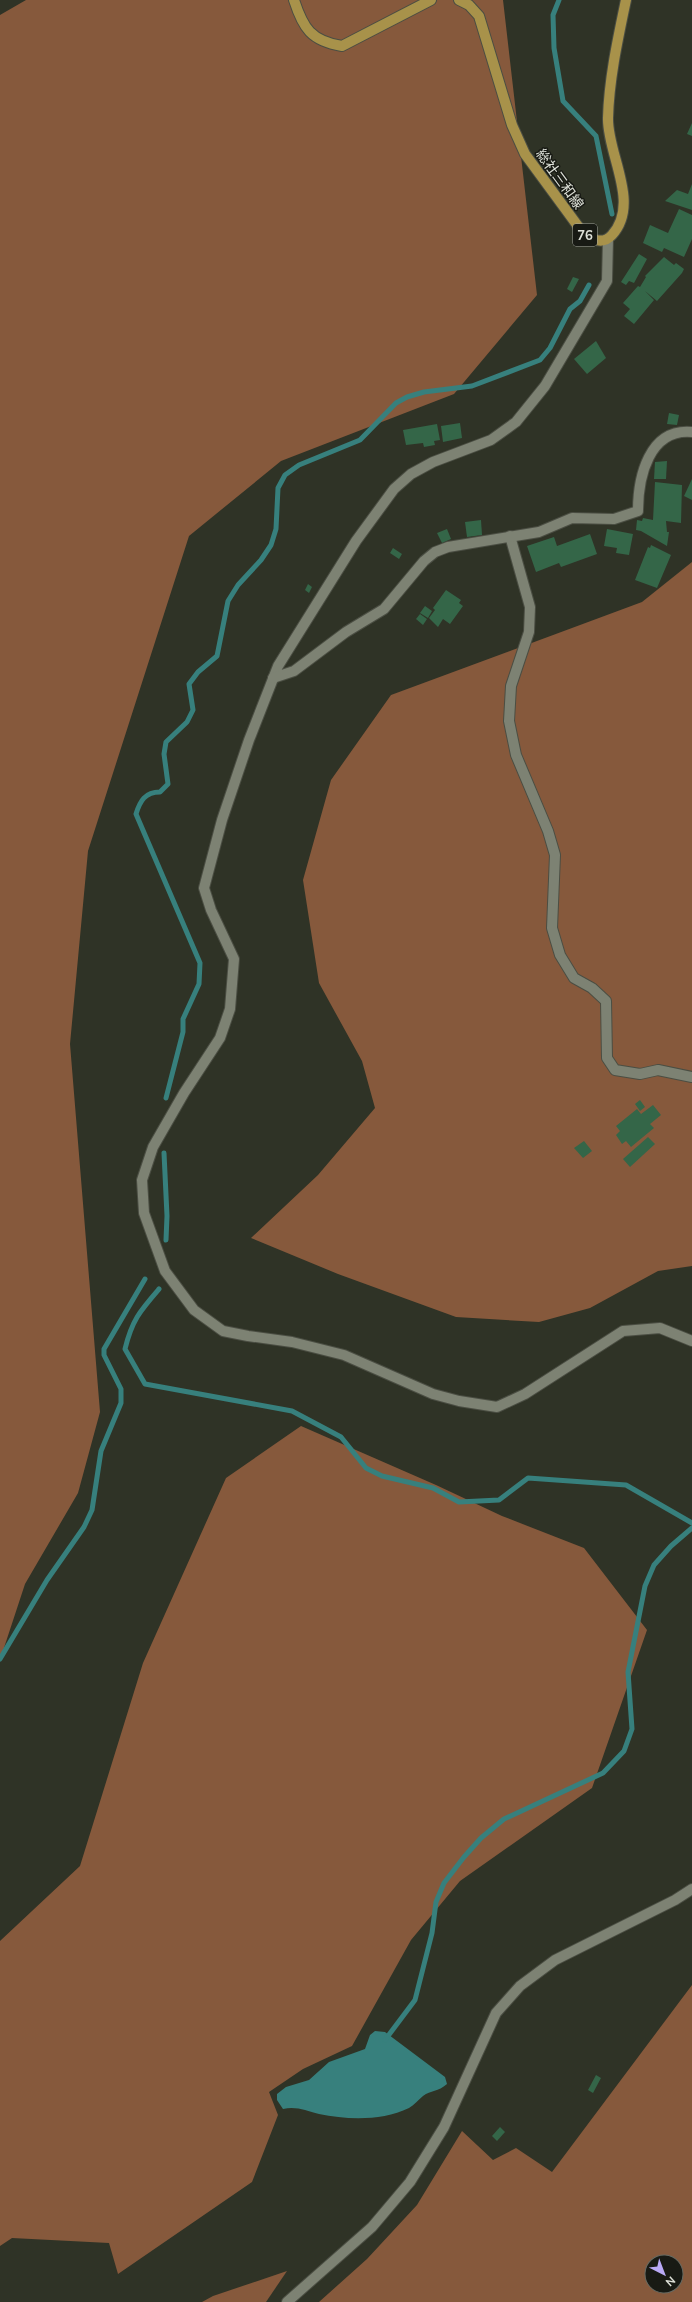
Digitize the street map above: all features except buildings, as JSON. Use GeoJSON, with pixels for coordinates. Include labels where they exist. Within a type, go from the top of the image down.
{"type":"FeatureCollection","features":[{"type":"Feature","properties":{"kind":"main road"},"geometry":{"type":"LineString","coordinates":[[294,0],[300,18],[307,30],[316,38],[329,44],[342,46],[431,0]]}},
{"type":"Feature","properties":{"kind":"main road","name":"総社三和線"},"geometry":{"type":"LineString","coordinates":[[460,0],[469,5],[479,16],[512,125],[525,154],[583,233],[594,241],[608,239]]}},
{"type":"Feature","properties":{"kind":"main road","name":"76"},"geometry":{"type":"LineString","coordinates":[[608,239],[618,229],[624,203],[608,124],[608,102],[626,0]]}},
{"type":"Feature","properties":{"kind":"street"},"geometry":{"type":"LineString","coordinates":[[608,239],[607,281],[545,386],[516,422],[491,440],[433,462],[411,474],[394,489],[356,541],[278,666],[249,740],[225,813],[204,888],[211,910],[234,959],[230,1010],[220,1038],[184,1093],[153,1147],[142,1180],[144,1213],[165,1271],[194,1310],[223,1331],[292,1342],[344,1355],[433,1394],[459,1401],[497,1407],[525,1394],[624,1331],[660,1328],[692,1341]]}},
{"type":"Feature","properties":{"kind":"street"},"geometry":{"type":"LineString","coordinates":[[273,678],[294,671],[346,632],[384,610],[424,561],[435,552],[448,547],[539,532],[572,518],[614,519],[638,511],[638,489],[646,463],[655,447],[678,430],[692,432]]}},
{"type":"Feature","properties":{"kind":"street"},"geometry":{"type":"LineString","coordinates":[[510,536],[530,607],[529,632],[511,686],[509,721],[516,755],[548,831],[555,855],[552,928],[560,955],[574,978],[592,988],[606,1001],[606,1058],[615,1070],[640,1074],[658,1070],[692,1077]]}},
{"type":"Feature","properties":{"kind":"street"},"geometry":{"type":"LineString","coordinates":[[287,2302],[372,2227],[410,2182],[444,2127],[496,2013],[520,1986],[555,1960],[675,1900],[692,1888]]}},
{"type":"Feature","properties":{"kind":"shaded area"},"geometry":{"type":"Polygon","coordinates":[[[26,0],[503,0],[537,295],[454,394],[281,461],[189,536],[88,851],[70,1044],[100,1412],[78,1493],[25,1584],[0,1660],[0,15],[26,0]]]}},
{"type":"Feature","properties":{"kind":"shaded area"},"geometry":{"type":"Polygon","coordinates":[[[692,562],[692,1266],[658,1271],[590,1308],[539,1322],[456,1317],[338,1274],[251,1238],[318,1175],[375,1108],[362,1061],[319,983],[303,880],[331,780],[391,695],[642,602],[692,562]]]}},
{"type":"Feature","properties":{"kind":"shaded area"},"geometry":{"type":"Polygon","coordinates":[[[301,1426],[436,1485],[502,1516],[584,1548],[647,1630],[592,1788],[460,1881],[411,1940],[352,2046],[303,2069],[269,2092],[278,2115],[252,2182],[118,2274],[109,2243],[12,2238],[0,2246],[0,1941],[80,1866],[143,1663],[226,1478],[301,1426]]]}},
{"type":"Feature","properties":{"kind":"shaded area"},"geometry":{"type":"Polygon","coordinates":[[[692,1985],[692,2302],[319,2302],[367,2259],[417,2205],[462,2131],[493,2160],[516,2148],[552,2172],[692,1985]]]}},
{"type":"Feature","properties":{"kind":"shaded area"},"geometry":{"type":"Polygon","coordinates":[[[287,2271],[266,2302],[202,2302],[213,2296],[287,2271]]]}},
{"type":"Feature","properties":{"kind":"water"},"geometry":{"type":"Polygon","coordinates":[[[375,2031],[385,2032],[445,2077],[447,2084],[426,2094],[409,2108],[388,2115],[376,2117],[353,2118],[330,2116],[297,2108],[283,2109],[277,2100],[277,2094],[286,2087],[309,2080],[329,2062],[365,2049],[370,2035],[375,2031]]]}},
{"type":"Feature","properties":{"kind":"waterway"},"geometry":{"type":"LineString","coordinates":[[559,0],[553,15],[554,48],[563,101],[596,136],[612,214]]}},
{"type":"Feature","properties":{"kind":"waterway"},"geometry":{"type":"LineString","coordinates":[[166,1098],[183,1032],[183,1019],[199,984],[200,963],[136,814],[139,805],[144,798],[155,792],[160,792],[168,784],[164,754],[166,742],[187,722],[193,710],[189,684],[198,672],[217,656],[228,601],[238,585],[261,560],[271,545],[276,529],[278,488],[285,475],[299,465],[360,440],[396,403],[407,397],[424,392],[472,386],[540,360],[550,348],[570,309],[580,301],[589,285]]}},
{"type":"Feature","properties":{"kind":"waterway"},"geometry":{"type":"LineString","coordinates":[[164,1153],[167,1216],[166,1240]]}},
{"type":"Feature","properties":{"kind":"waterway"},"geometry":{"type":"LineString","coordinates":[[0,1659],[47,1580],[84,1527],[92,1510],[101,1451],[121,1403],[121,1389],[104,1355],[104,1349],[145,1279]]}},
{"type":"Feature","properties":{"kind":"waterway"},"geometry":{"type":"LineString","coordinates":[[159,1289],[134,1323],[125,1349],[145,1384],[292,1411],[341,1437],[366,1468],[382,1476],[433,1488],[459,1502],[499,1500],[528,1478],[626,1485],[692,1523]]}},
{"type":"Feature","properties":{"kind":"waterway"},"geometry":{"type":"LineString","coordinates":[[385,2040],[415,2000],[432,1933],[436,1902],[444,1883],[464,1857],[481,1838],[504,1819],[603,1773],[624,1751],[632,1729],[628,1672],[645,1586],[654,1565],[671,1546],[692,1528]]}}]}
